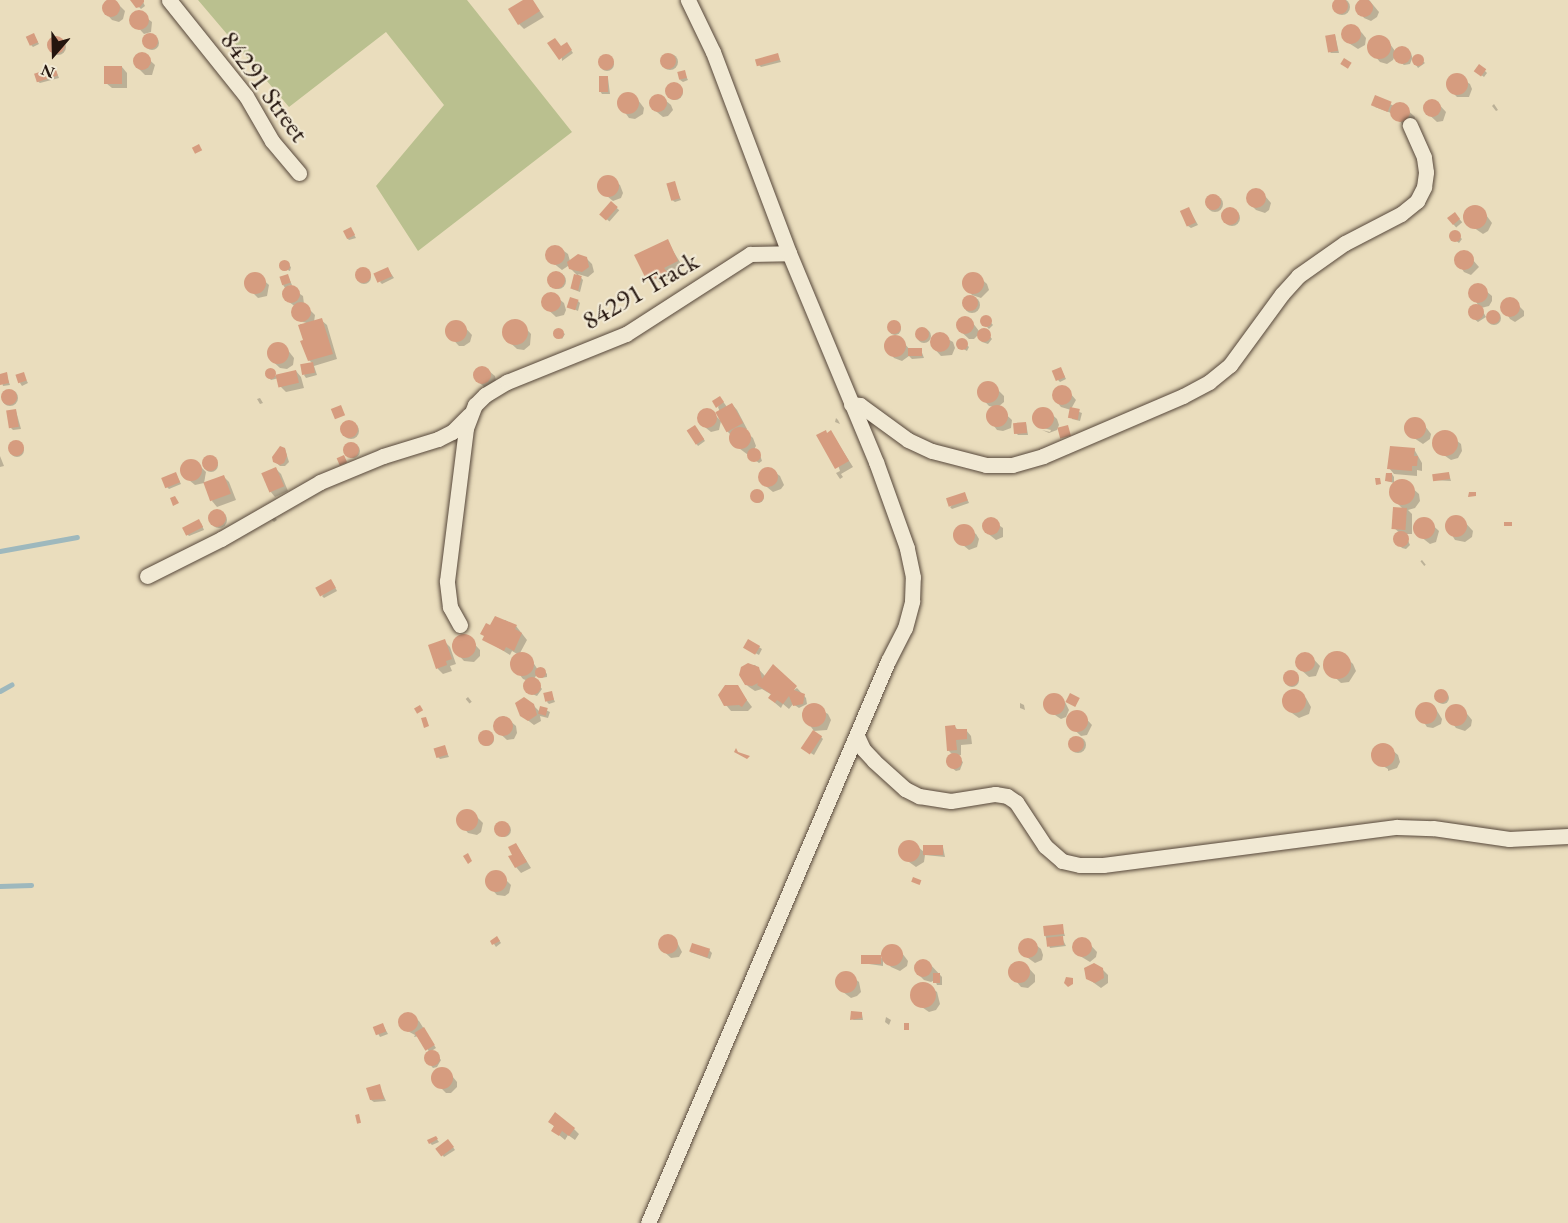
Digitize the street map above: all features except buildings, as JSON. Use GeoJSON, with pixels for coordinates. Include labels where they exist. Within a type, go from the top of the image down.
{"type":"FeatureCollection","features":[{"type":"Feature","properties":{"kind":"street","name":"84291 Street"},"geometry":{"type":"LineString","coordinates":[[169,0],[246,96],[272,141],[299,173]]}},
{"type":"Feature","properties":{"kind":"street"},"geometry":{"type":"LineString","coordinates":[[648,1223],[905,628],[912,601],[913,577],[893,506],[789,253],[713,52],[688,0]]}},
{"type":"Feature","properties":{"kind":"street"},"geometry":{"type":"LineString","coordinates":[[851,404],[860,405],[908,440],[932,451],[986,465],[1012,465],[1043,456],[1183,396],[1209,382],[1230,365],[1298,276],[1337,247],[1401,214],[1417,201],[1424,187],[1426,172],[1424,157],[1410,125]]}},
{"type":"Feature","properties":{"kind":"street","name":"84291 Track"},"geometry":{"type":"LineString","coordinates":[[469,415],[485,395],[539,367],[574,357],[626,334],[750,254],[789,253]]}},
{"type":"Feature","properties":{"kind":"street"},"geometry":{"type":"LineString","coordinates":[[147,576],[320,482],[384,456],[445,435],[469,415]]}},
{"type":"Feature","properties":{"kind":"street"},"geometry":{"type":"LineString","coordinates":[[460,625],[450,607],[447,581],[469,415]]}},
{"type":"Feature","properties":{"kind":"street"},"geometry":{"type":"LineString","coordinates":[[857,736],[863,749],[874,761],[905,789],[919,796],[951,801],[995,794],[1007,796],[1016,802],[1045,846],[1062,861],[1080,865],[1123,862],[1397,827],[1433,828],[1509,839],[1568,836]]}},
{"type":"Feature","properties":{"kind":"green space"},"geometry":{"type":"Polygon","coordinates":[[[198,0],[467,0],[572,132],[418,251],[376,186],[444,105],[386,32],[289,107],[198,0]]]}},
{"type":"Feature","properties":{"kind":"waterway"},"geometry":{"type":"LineString","coordinates":[[0,551],[77,537]]}},
{"type":"Feature","properties":{"kind":"waterway"},"geometry":{"type":"LineString","coordinates":[[0,691],[11,685]]}},
{"type":"Feature","properties":{"kind":"waterway"},"geometry":{"type":"LineString","coordinates":[[0,886],[31,885]]}}]}
